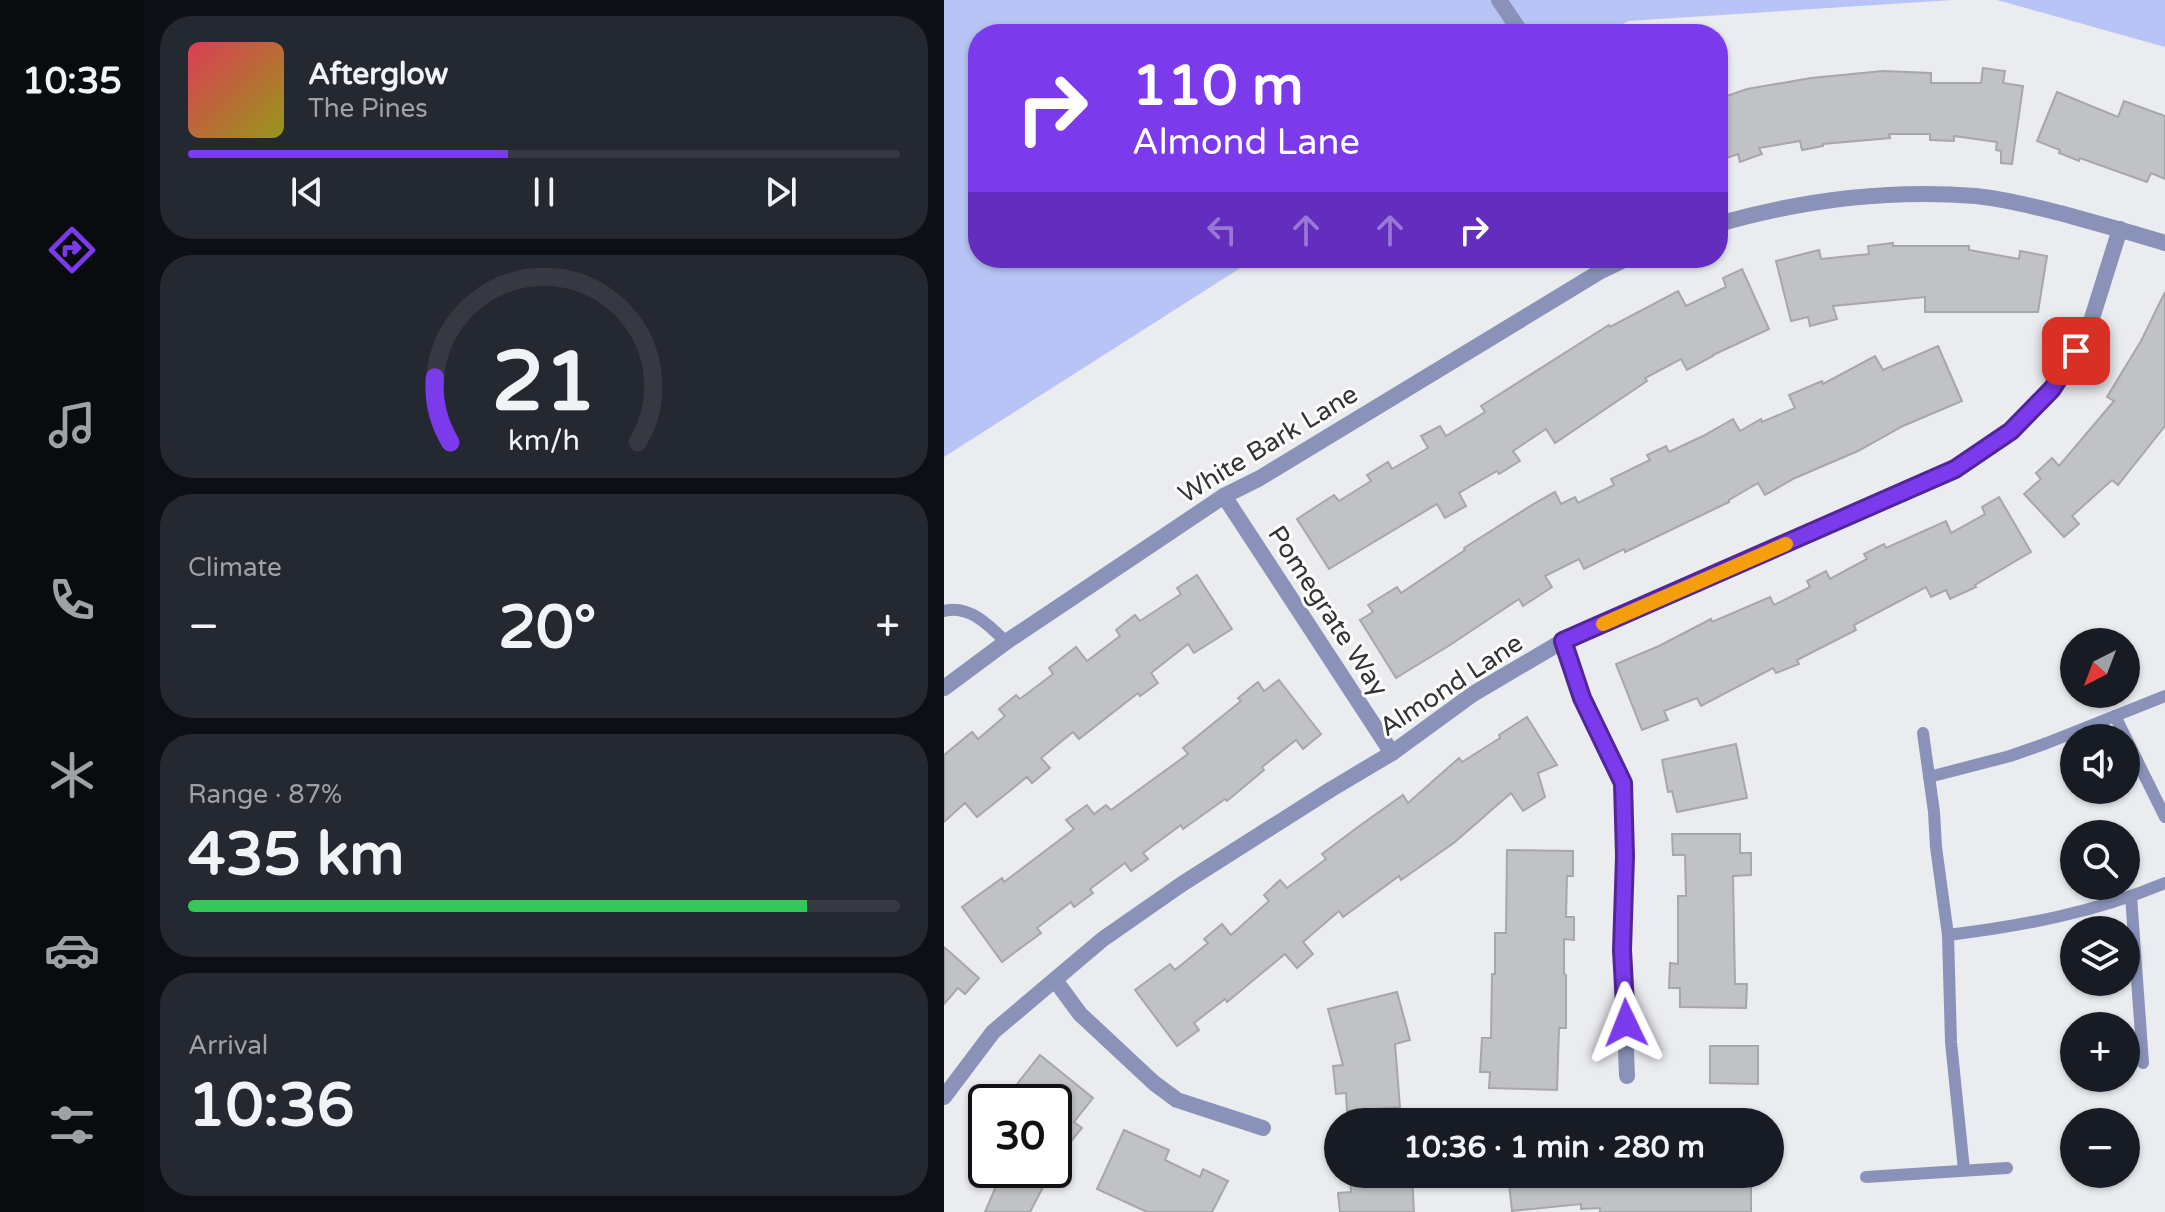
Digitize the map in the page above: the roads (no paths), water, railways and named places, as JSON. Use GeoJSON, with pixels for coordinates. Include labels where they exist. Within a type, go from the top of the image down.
{"type":"FeatureCollection","features":[{"type":"Feature","properties":{"kind":"street"},"geometry":{"type":"LineString","coordinates":[[1499,0],[1515,24]]}},
{"type":"Feature","properties":{"kind":"street"},"geometry":{"type":"LineString","coordinates":[[1728,221],[1764,211],[1870,195],[1977,196],[2022,204],[2165,243]]}},
{"type":"Feature","properties":{"kind":"street","name":"Almond Lane"},"geometry":{"type":"LineString","coordinates":[[944,1097],[993,1032],[1103,939],[1182,884],[1392,753],[1473,694],[1563,641],[1955,469],[2011,431],[2052,389],[2088,331],[2120,229]]}},
{"type":"Feature","properties":{"kind":"street","name":"White Bark Lane"},"geometry":{"type":"LineString","coordinates":[[944,688],[1006,642],[1224,496],[1273,470],[1607,268]]}},
{"type":"Feature","properties":{"kind":"street","name":"Pomegrate Way"},"geometry":{"type":"LineString","coordinates":[[1224,496],[1392,753]]}},
{"type":"Feature","properties":{"kind":"street"},"geometry":{"type":"LineString","coordinates":[[1563,641],[1582,698],[1623,783],[1625,856],[1622,950],[1627,1076]]}},
{"type":"Feature","properties":{"kind":"street"},"geometry":{"type":"LineString","coordinates":[[1055,980],[1080,1014],[1154,1083],[1177,1100],[1263,1128]]}},
{"type":"Feature","properties":{"kind":"lane"},"geometry":{"type":"LineString","coordinates":[[944,611],[951,609],[974,615],[1006,642]]}},
{"type":"Feature","properties":{"kind":"lane"},"geometry":{"type":"LineString","coordinates":[[1929,777],[2010,756],[2165,696]]}},
{"type":"Feature","properties":{"kind":"lane"},"geometry":{"type":"LineString","coordinates":[[2115,716],[2165,817]]}},
{"type":"Feature","properties":{"kind":"lane"},"geometry":{"type":"LineString","coordinates":[[1923,733],[1948,935],[1951,1042],[1964,1170]]}},
{"type":"Feature","properties":{"kind":"lane"},"geometry":{"type":"LineString","coordinates":[[2140,893],[2165,883]]}},
{"type":"Feature","properties":{"kind":"lane"},"geometry":{"type":"LineString","coordinates":[[1948,935],[2082,913],[2119,900]]}},
{"type":"Feature","properties":{"kind":"lane"},"geometry":{"type":"LineString","coordinates":[[2131,900],[2143,1063]]}},
{"type":"Feature","properties":{"kind":"lane"},"geometry":{"type":"LineString","coordinates":[[1866,1177],[2007,1168]]}}]}
